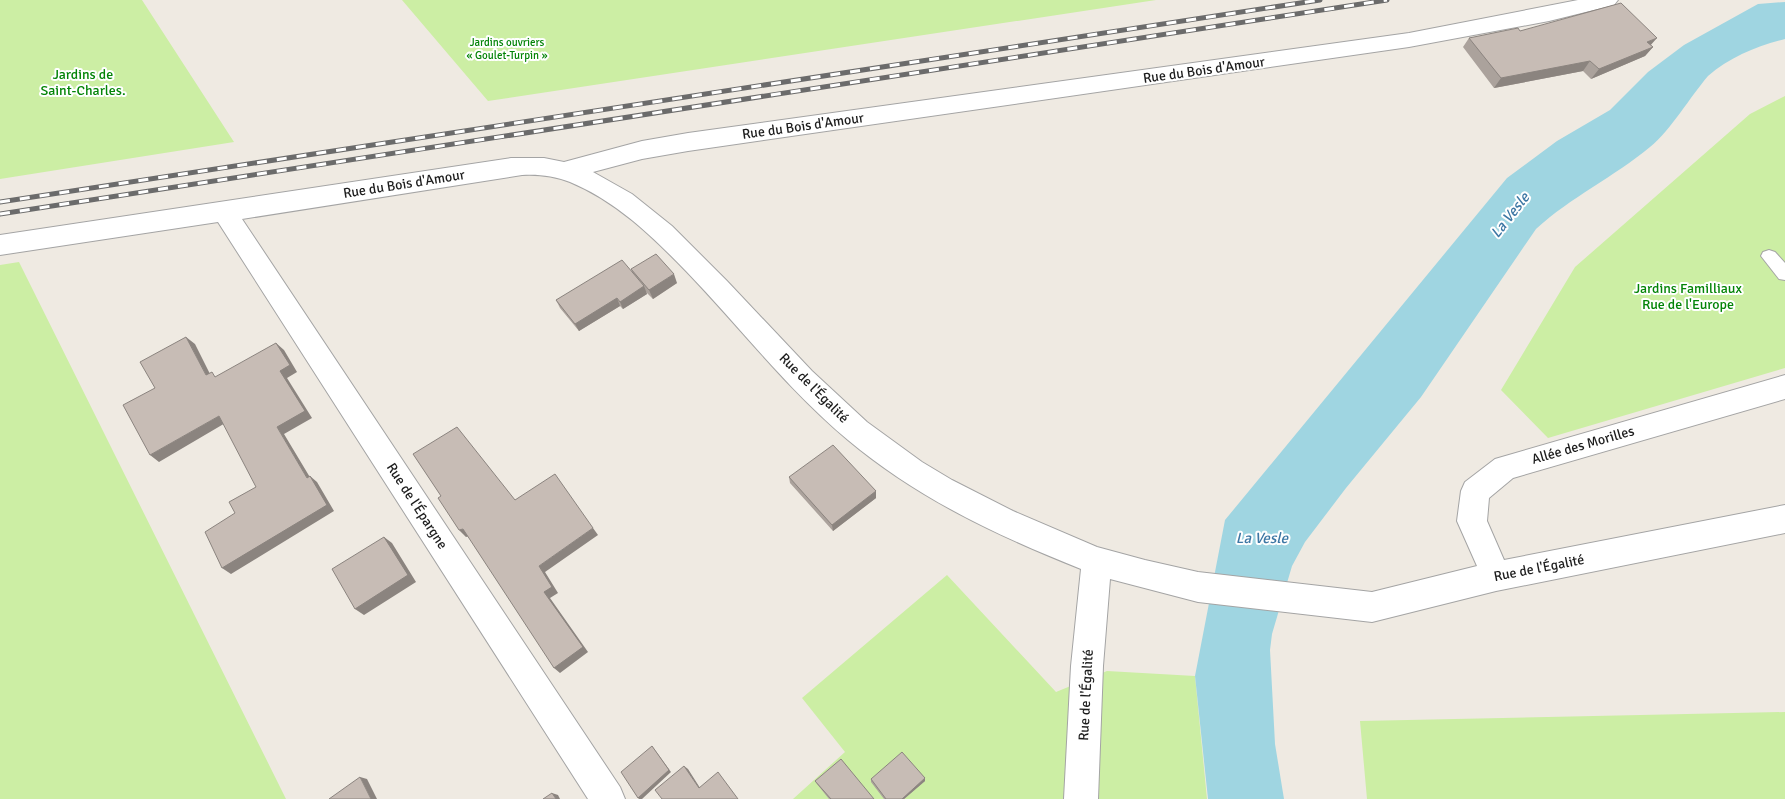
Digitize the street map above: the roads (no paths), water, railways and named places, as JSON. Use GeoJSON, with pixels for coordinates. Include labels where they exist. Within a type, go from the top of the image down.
{"type":"FeatureCollection","features":[{"type":"Feature","properties":{"kind":"street","name":"Rue du Bois d'Amour"},"geometry":{"type":"LineString","coordinates":[[0,245],[225,213],[500,169],[530,166],[549,167],[565,171],[642,150],[688,142],[1409,40],[1548,14],[1607,0]]}},
{"type":"Feature","properties":{"kind":"street","name":"Rue de l'Égalité"},"geometry":{"type":"LineString","coordinates":[[565,171],[610,192],[629,205],[666,236],[816,392],[871,442],[965,503],[1048,542],[1097,561],[1145,575],[1198,587],[1372,607],[1496,576],[1785,519]]}},
{"type":"Feature","properties":{"kind":"street","name":"Rue de l'Épargne"},"geometry":{"type":"LineString","coordinates":[[225,213],[608,799]]}},
{"type":"Feature","properties":{"kind":"street","name":"Allée des Morilles"},"geometry":{"type":"LineString","coordinates":[[1496,576],[1472,521],[1475,491],[1505,468],[1785,387]]}},
{"type":"Feature","properties":{"kind":"street","name":"Rue de l'Égalité"},"geometry":{"type":"LineString","coordinates":[[1081,799],[1087,666],[1097,561]]}},
{"type":"Feature","properties":{"kind":"lane"},"geometry":{"type":"LineString","coordinates":[[1769,256],[1785,274]]}},
{"type":"Feature","properties":{"kind":"water","name":"La Vesle"},"geometry":{"type":"Polygon","coordinates":[[[1785,2],[1785,39],[1744,53],[1716,69],[1701,84],[1673,123],[1658,140],[1636,158],[1564,207],[1536,229],[1421,397],[1346,488],[1305,542],[1292,566],[1272,634],[1270,650],[1275,744],[1284,799],[1208,799],[1195,676],[1225,520],[1507,178],[1557,141],[1610,110],[1648,72],[1684,45],[1758,4],[1785,2]]]}},
{"type":"Feature","properties":{"kind":"railway"},"geometry":{"type":"LineString","coordinates":[[0,202],[1320,0]]}},
{"type":"Feature","properties":{"kind":"railway"},"geometry":{"type":"LineString","coordinates":[[0,214],[1387,0]]}},
{"type":"Feature","properties":{"kind":"park label","name":"Jardins ouvriers « Goulet-Turpin »"},"geometry":{"type":"Point","coordinates":[507,48]}},
{"type":"Feature","properties":{"kind":"park label","name":"Jardins de Saint-Charles."},"geometry":{"type":"Point","coordinates":[83,82]}},
{"type":"Feature","properties":{"kind":"park label","name":"Jardins Familliaux Rue de l'Europe"},"geometry":{"type":"Point","coordinates":[1688,296]}}]}
